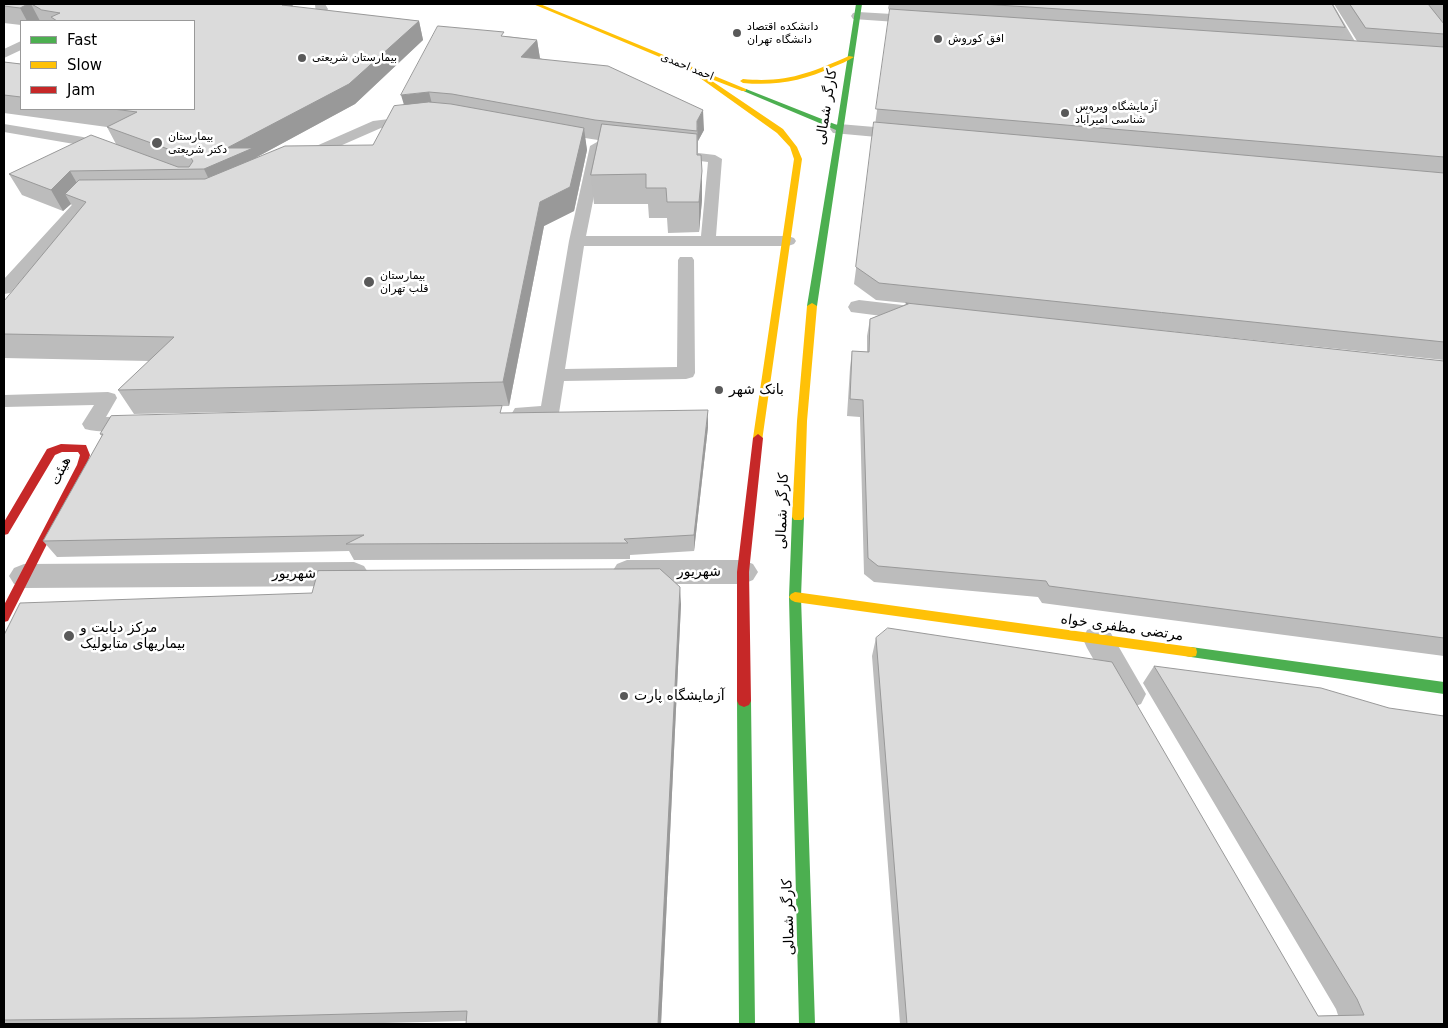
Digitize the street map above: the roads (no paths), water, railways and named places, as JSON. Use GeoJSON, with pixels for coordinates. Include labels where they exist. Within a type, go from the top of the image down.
{"type":"FeatureCollection","features":[{"type":"Feature","properties":{"kind":"main road","name":"احمد احمدی"},"geometry":{"type":"LineString","coordinates":[[536,4],[839,129]]}},
{"type":"Feature","properties":{"kind":"main road","name":"کارگر شمالی"},"geometry":{"type":"LineString","coordinates":[[807,1024],[795,598],[802,420],[812,302],[858,10]]}},
{"type":"Feature","properties":{"kind":"main road"},"geometry":{"type":"LineString","coordinates":[[688,67],[743,81],[772,85],[797,80],[851,57]]}},
{"type":"Feature","properties":{"kind":"main road"},"geometry":{"type":"LineString","coordinates":[[688,67],[780,131],[793,147],[798,159],[788,242],[755,460],[743,572],[747,1024]]}},
{"type":"Feature","properties":{"kind":"main road","name":"هیئت"},"geometry":{"type":"LineString","coordinates":[[4,531],[51,452],[61,448],[82,448],[85,455],[82,464],[17,576],[4,617]]}},
{"type":"Feature","properties":{"kind":"main road","name":"مرتضی مظفری خواه"},"geometry":{"type":"LineString","coordinates":[[795,598],[1444,688]]}},
{"type":"Feature","properties":{"kind":"street"},"geometry":{"type":"LineString","coordinates":[[1326,4],[1352,50]]}},
{"type":"Feature","properties":{"kind":"street"},"geometry":{"type":"LineString","coordinates":[[858,10],[937,21]]}},
{"type":"Feature","properties":{"kind":"street"},"geometry":{"type":"LineString","coordinates":[[1332,48],[1370,51]]}},
{"type":"Feature","properties":{"kind":"street"},"geometry":{"type":"LineString","coordinates":[[839,129],[928,137]]}},
{"type":"Feature","properties":{"kind":"street"},"geometry":{"type":"LineString","coordinates":[[859,307],[948,317]]}},
{"type":"Feature","properties":{"kind":"street","name":"شهریور"},"geometry":{"type":"LineString","coordinates":[[603,572],[743,572]]}},
{"type":"Feature","properties":{"kind":"street","name":"شهریور"},"geometry":{"type":"LineString","coordinates":[[17,576],[384,574]]}},
{"type":"Feature","properties":{"kind":"street"},"geometry":{"type":"LineString","coordinates":[[1098,639],[1148,725]]}},
{"type":"Feature","properties":{"kind":"lane"},"geometry":{"type":"LineString","coordinates":[[4,54],[20,46]]}},
{"type":"Feature","properties":{"kind":"lane"},"geometry":{"type":"LineString","coordinates":[[288,164],[378,124],[426,119]]}},
{"type":"Feature","properties":{"kind":"lane"},"geometry":{"type":"LineString","coordinates":[[4,128],[83,141],[120,155]]}},
{"type":"Feature","properties":{"kind":"lane"},"geometry":{"type":"LineString","coordinates":[[509,414],[549,413],[577,241],[597,146]]}},
{"type":"Feature","properties":{"kind":"lane"},"geometry":{"type":"LineString","coordinates":[[656,153],[715,159],[708,241]]}},
{"type":"Feature","properties":{"kind":"lane"},"geometry":{"type":"LineString","coordinates":[[4,289],[87,197],[117,197]]}},
{"type":"Feature","properties":{"kind":"lane"},"geometry":{"type":"LineString","coordinates":[[577,241],[788,242]]}},
{"type":"Feature","properties":{"kind":"lane"},"geometry":{"type":"LineString","coordinates":[[555,375],[686,373],[686,260]]}},
{"type":"Feature","properties":{"kind":"lane"},"geometry":{"type":"LineString","coordinates":[[4,401],[108,398],[92,424],[151,422]]}},
{"type":"Feature","properties":{"kind":"place","name":"دانشکده اقتصاد دانشگاه تهران"},"geometry":{"type":"Point","coordinates":[737,33]}},
{"type":"Feature","properties":{"kind":"place","name":"افق کوروش"},"geometry":{"type":"Point","coordinates":[938,39]}},
{"type":"Feature","properties":{"kind":"place","name":"بیمارستان شریعتی"},"geometry":{"type":"Point","coordinates":[302,58]}},
{"type":"Feature","properties":{"kind":"place","name":"آزمایشگاه ویروس شناسی امیرآباد"},"geometry":{"type":"Point","coordinates":[1065,113]}},
{"type":"Feature","properties":{"kind":"place","name":"بیمارستان دکتر شریعتی"},"geometry":{"type":"Point","coordinates":[157,143]}},
{"type":"Feature","properties":{"kind":"place","name":"بیمارستان قلب تهران"},"geometry":{"type":"Point","coordinates":[369,282]}},
{"type":"Feature","properties":{"kind":"place","name":"بانک شهر"},"geometry":{"type":"Point","coordinates":[719,390]}},
{"type":"Feature","properties":{"kind":"place","name":"مرکز دیابت و بیماریهای متابولیک"},"geometry":{"type":"Point","coordinates":[69,636]}},
{"type":"Feature","properties":{"kind":"place","name":"آزمایشگاه پارت"},"geometry":{"type":"Point","coordinates":[624,696]}}]}
